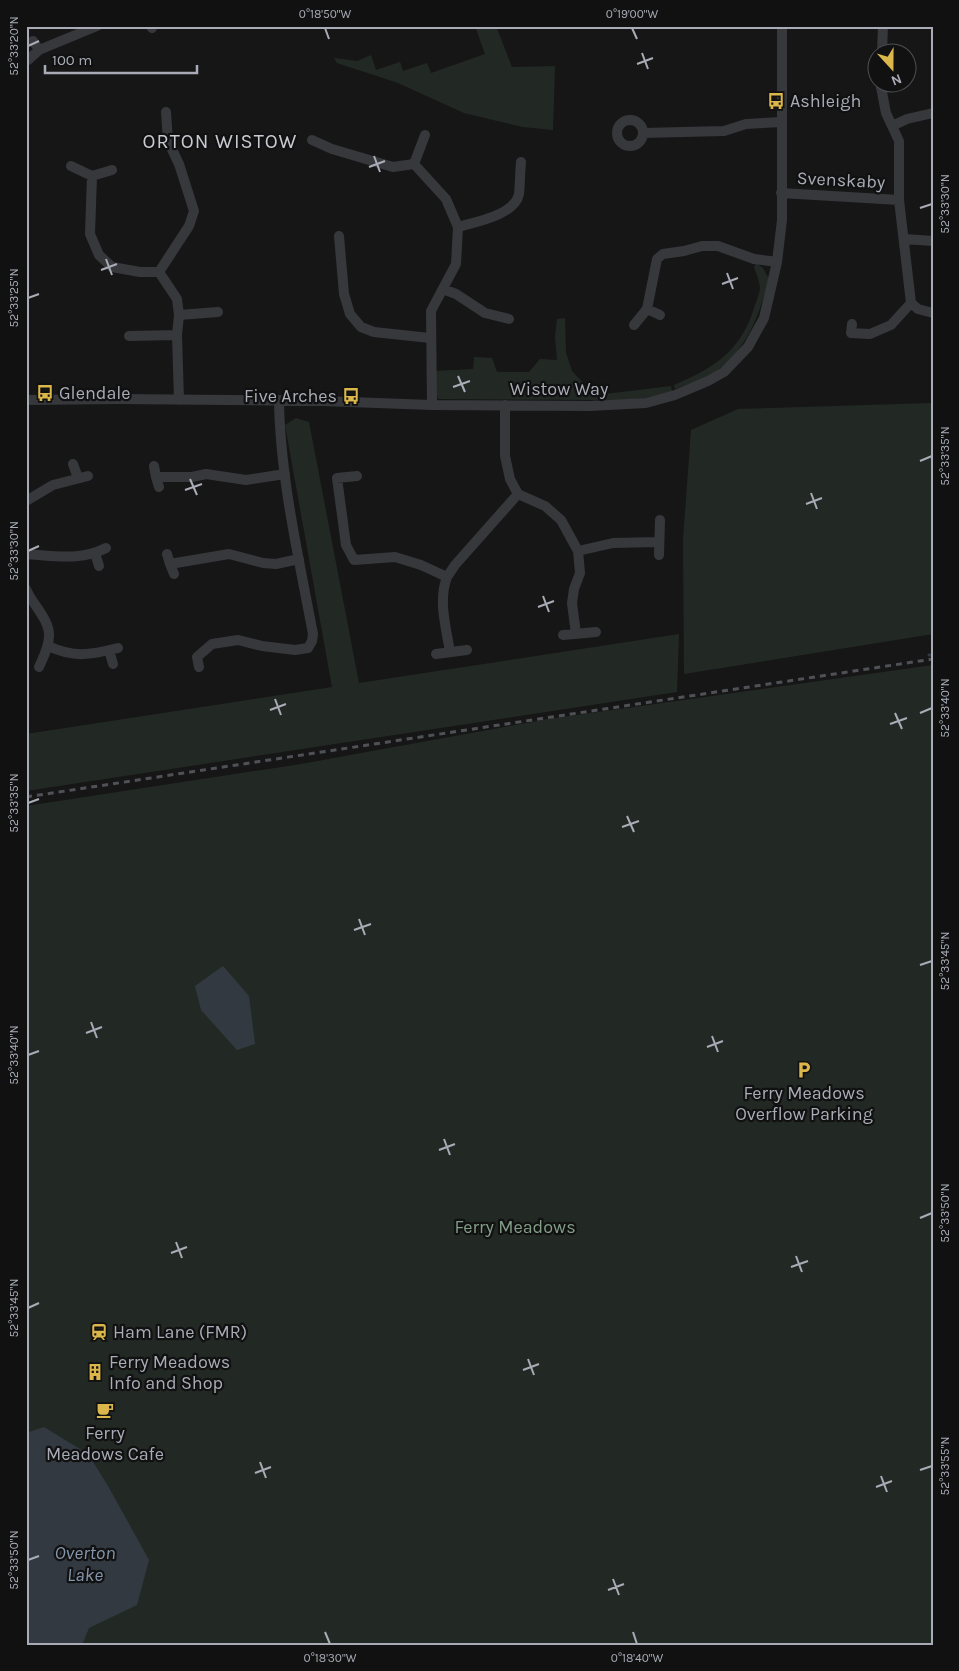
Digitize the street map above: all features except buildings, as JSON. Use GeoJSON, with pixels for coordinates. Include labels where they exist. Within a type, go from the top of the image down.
{"type":"FeatureCollection","features":[{"type":"Feature","properties":{"kind":"street"},"geometry":{"type":"LineString","coordinates":[[28,60],[39,50],[97,26]]}},
{"type":"Feature","properties":{"kind":"street","name":"Wistow Way"},"geometry":{"type":"LineString","coordinates":[[26,400],[279,400],[432,405],[590,406],[646,404],[676,395],[708,381],[724,372],[748,347],[764,318],[777,262],[782,220],[782,26]]}},
{"type":"Feature","properties":{"kind":"street"},"geometry":{"type":"LineString","coordinates":[[882,42],[883,26]]}},
{"type":"Feature","properties":{"kind":"street"},"geometry":{"type":"LineString","coordinates":[[33,40],[39,50]]}},
{"type":"Feature","properties":{"kind":"street","name":"Svenskaby"},"geometry":{"type":"LineString","coordinates":[[882,92],[886,113],[899,141],[899,200],[905,238],[911,303]]}},
{"type":"Feature","properties":{"kind":"street"},"geometry":{"type":"LineString","coordinates":[[159,272],[189,226],[194,211],[179,164],[168,141],[166,112]]}},
{"type":"Feature","properties":{"kind":"street"},"geometry":{"type":"LineString","coordinates":[[892,126],[907,118],[933,113]]}},
{"type":"Feature","properties":{"kind":"street"},"geometry":{"type":"LineString","coordinates":[[643,133],[724,131],[746,124],[781,122]]}},
{"type":"Feature","properties":{"kind":"street"},"geometry":{"type":"LineString","coordinates":[[414,164],[424,134]]}},
{"type":"Feature","properties":{"kind":"street"},"geometry":{"type":"LineString","coordinates":[[312,140],[332,149],[393,167],[414,164]]}},
{"type":"Feature","properties":{"kind":"street"},"geometry":{"type":"LineString","coordinates":[[458,227],[499,215],[510,207],[518,196],[521,162]]}},
{"type":"Feature","properties":{"kind":"street"},"geometry":{"type":"LineString","coordinates":[[414,164],[446,199],[458,227],[456,264],[431,311],[432,405]]}},
{"type":"Feature","properties":{"kind":"street"},"geometry":{"type":"LineString","coordinates":[[71,166],[92,176],[112,170]]}},
{"type":"Feature","properties":{"kind":"street"},"geometry":{"type":"LineString","coordinates":[[92,176],[90,234],[99,255],[112,267],[140,272],[159,272]]}},
{"type":"Feature","properties":{"kind":"street","name":"Svenskaby"},"geometry":{"type":"LineString","coordinates":[[782,193],[899,200]]}},
{"type":"Feature","properties":{"kind":"street"},"geometry":{"type":"LineString","coordinates":[[339,236],[344,294],[350,314],[361,327],[374,332],[430,338]]}},
{"type":"Feature","properties":{"kind":"street"},"geometry":{"type":"LineString","coordinates":[[905,238],[933,241]]}},
{"type":"Feature","properties":{"kind":"street"},"geometry":{"type":"LineString","coordinates":[[634,325],[647,309],[657,259],[663,254],[702,246],[718,246],[754,258],[777,262]]}},
{"type":"Feature","properties":{"kind":"street"},"geometry":{"type":"LineString","coordinates":[[159,272],[177,298],[179,316],[177,335],[178,400]]}},
{"type":"Feature","properties":{"kind":"street"},"geometry":{"type":"LineString","coordinates":[[443,289],[456,294],[485,313],[509,319]]}},
{"type":"Feature","properties":{"kind":"street"},"geometry":{"type":"LineString","coordinates":[[852,324],[851,332],[870,334],[891,325],[911,303],[918,309],[933,314]]}},
{"type":"Feature","properties":{"kind":"street"},"geometry":{"type":"LineString","coordinates":[[647,309],[660,315]]}},
{"type":"Feature","properties":{"kind":"street"},"geometry":{"type":"LineString","coordinates":[[179,316],[218,312]]}},
{"type":"Feature","properties":{"kind":"street"},"geometry":{"type":"LineString","coordinates":[[129,336],[177,335]]}},
{"type":"Feature","properties":{"kind":"street"},"geometry":{"type":"LineString","coordinates":[[195,659],[212,644],[238,640],[262,646],[295,650],[308,648],[314,634],[285,474],[280,434],[279,400]]}},
{"type":"Feature","properties":{"kind":"street"},"geometry":{"type":"LineString","coordinates":[[505,405],[505,456],[510,479],[518,494],[545,506],[560,520],[578,551],[580,573],[574,589],[572,603],[576,634]]}},
{"type":"Feature","properties":{"kind":"street"},"geometry":{"type":"LineString","coordinates":[[26,501],[53,486],[83,477],[74,464]]}},
{"type":"Feature","properties":{"kind":"street"},"geometry":{"type":"LineString","coordinates":[[154,466],[158,482],[206,474],[246,480],[285,474]]}},
{"type":"Feature","properties":{"kind":"street"},"geometry":{"type":"LineString","coordinates":[[357,476],[337,478],[346,545],[354,560],[395,557],[421,565],[448,577]]}},
{"type":"Feature","properties":{"kind":"street"},"geometry":{"type":"LineString","coordinates":[[450,652],[442,606],[443,588],[454,565],[518,494]]}},
{"type":"Feature","properties":{"kind":"street"},"geometry":{"type":"LineString","coordinates":[[659,555],[660,520]]}},
{"type":"Feature","properties":{"kind":"street"},"geometry":{"type":"LineString","coordinates":[[578,551],[613,543],[658,542]]}},
{"type":"Feature","properties":{"kind":"street"},"geometry":{"type":"LineString","coordinates":[[26,554],[66,557],[80,556],[95,553],[106,548]]}},
{"type":"Feature","properties":{"kind":"street"},"geometry":{"type":"LineString","coordinates":[[95,553],[99,566]]}},
{"type":"Feature","properties":{"kind":"street"},"geometry":{"type":"LineString","coordinates":[[170,564],[228,554],[262,563],[276,564],[299,559]]}},
{"type":"Feature","properties":{"kind":"street"},"geometry":{"type":"LineString","coordinates":[[26,589],[34,606],[46,622],[50,635],[48,646],[39,667]]}},
{"type":"Feature","properties":{"kind":"street"},"geometry":{"type":"LineString","coordinates":[[563,635],[596,632]]}},
{"type":"Feature","properties":{"kind":"street"},"geometry":{"type":"LineString","coordinates":[[48,646],[64,653],[84,654],[113,649],[114,664]]}},
{"type":"Feature","properties":{"kind":"street"},"geometry":{"type":"LineString","coordinates":[[436,654],[467,650]]}},
{"type":"Feature","properties":{"kind":"green space"},"geometry":{"type":"Polygon","coordinates":[[[475,26],[496,26],[512,67],[555,66],[553,130],[523,127],[464,113],[398,83],[337,63],[334,58],[357,61],[371,55],[376,70],[400,62],[403,71],[427,63],[431,73],[485,54],[475,26]]]}},
{"type":"Feature","properties":{"kind":"green space"},"geometry":{"type":"Polygon","coordinates":[[[756,263],[763,268],[769,279],[756,319],[743,343],[725,364],[710,376],[675,389],[674,385],[713,365],[734,347],[742,336],[760,289],[754,267],[756,263]]]}},
{"type":"Feature","properties":{"kind":"green space"},"geometry":{"type":"Polygon","coordinates":[[[565,318],[566,353],[572,371],[588,388],[605,394],[671,386],[672,391],[645,398],[618,400],[439,399],[435,396],[435,371],[473,369],[474,357],[492,358],[497,372],[529,372],[540,359],[557,360],[555,337],[557,319],[565,318]]]}},
{"type":"Feature","properties":{"kind":"green space"},"geometry":{"type":"Polygon","coordinates":[[[933,403],[933,634],[684,674],[683,540],[691,430],[738,409],[933,403]]]}},
{"type":"Feature","properties":{"kind":"green space"},"geometry":{"type":"Polygon","coordinates":[[[296,418],[309,422],[359,683],[679,634],[677,692],[26,791],[26,734],[332,687],[285,425],[296,418]]]}},
{"type":"Feature","properties":{"kind":"green space","name":"Ferry Meadows"},"geometry":{"type":"Polygon","coordinates":[[[933,665],[933,1645],[26,1645],[26,806],[301,764],[548,719],[933,665]]]}},
{"type":"Feature","properties":{"kind":"water"},"geometry":{"type":"Polygon","coordinates":[[[223,966],[249,996],[255,1044],[237,1050],[201,1010],[195,986],[223,966]]]}},
{"type":"Feature","properties":{"kind":"water","name":"Overton Lake"},"geometry":{"type":"Polygon","coordinates":[[[44,1427],[88,1454],[149,1560],[137,1605],[89,1628],[82,1645],[26,1645],[26,1433],[44,1427]]]}},
{"type":"Feature","properties":{"kind":"railway"},"geometry":{"type":"LineString","coordinates":[[26,797],[933,659]]}},
{"type":"Feature","properties":{"kind":"place","name":"Ashleigh"},"geometry":{"type":"Point","coordinates":[776,101]}},
{"type":"Feature","properties":{"kind":"place","name":"Glendale"},"geometry":{"type":"Point","coordinates":[45,393]}},
{"type":"Feature","properties":{"kind":"place","name":"Five Arches"},"geometry":{"type":"Point","coordinates":[351,396]}},
{"type":"Feature","properties":{"kind":"place","name":"Ferry Meadows Overflow Parking"},"geometry":{"type":"Point","coordinates":[804,1070]}},
{"type":"Feature","properties":{"kind":"place","name":"Ham Lane (FMR)"},"geometry":{"type":"Point","coordinates":[99,1332]}},
{"type":"Feature","properties":{"kind":"place","name":"Ferry Meadows Info and Shop"},"geometry":{"type":"Point","coordinates":[95,1372]}},
{"type":"Feature","properties":{"kind":"place","name":"Ferry Meadows Cafe"},"geometry":{"type":"Point","coordinates":[105,1410]}},
{"type":"Feature","properties":{"kind":"district","name":"ORTON WISTOW"},"geometry":{"type":"Point","coordinates":[220,141]}}]}
